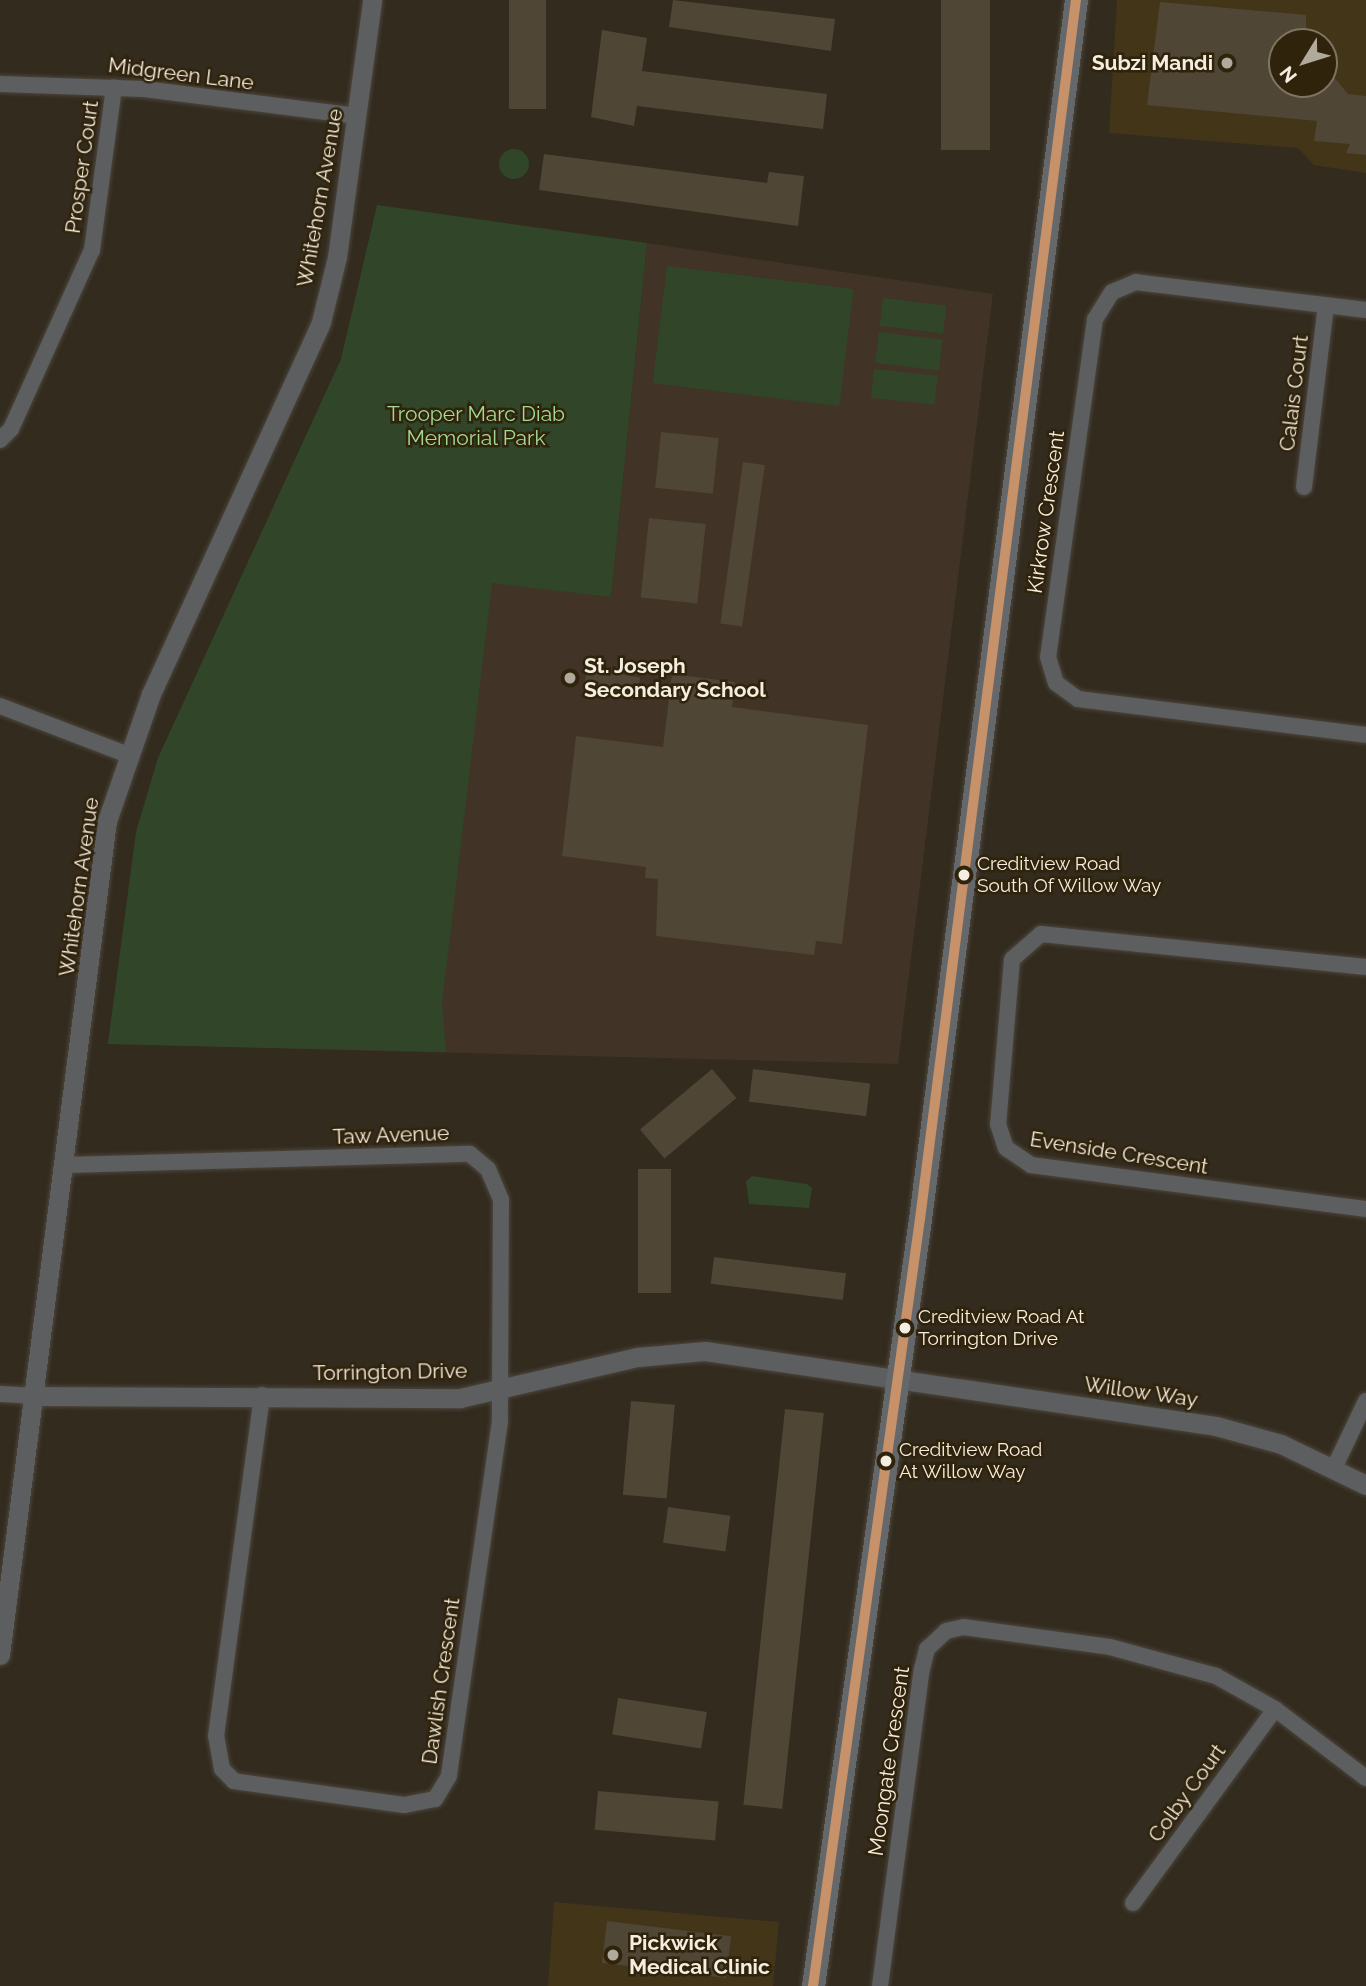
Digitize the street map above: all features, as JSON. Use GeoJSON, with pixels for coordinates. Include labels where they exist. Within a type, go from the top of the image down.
{"type":"FeatureCollection","features":[{"type":"Feature","properties":{"kind":"main road"},"geometry":{"type":"LineString","coordinates":[[813,1986],[899,1382],[1076,0]]}},
{"type":"Feature","properties":{"kind":"street","name":"Whitehorn Avenue"},"geometry":{"type":"LineString","coordinates":[[0,1655],[33,1396],[67,1165],[107,821],[126,754],[321,322],[357,116],[372,0]]}},
{"type":"Feature","properties":{"kind":"street","name":"Midgreen Lane"},"geometry":{"type":"LineString","coordinates":[[0,84],[114,87],[357,116]]}},
{"type":"Feature","properties":{"kind":"street","name":"Prosper Court"},"geometry":{"type":"LineString","coordinates":[[0,440],[11,429],[92,250],[114,87]]}},
{"type":"Feature","properties":{"kind":"street","name":"Kirkrow Crescent"},"geometry":{"type":"LineString","coordinates":[[1366,310],[1136,282],[1112,292],[1095,319],[1048,657],[1056,683],[1078,699],[1366,735]]}},
{"type":"Feature","properties":{"kind":"street","name":"Calais Court"},"geometry":{"type":"LineString","coordinates":[[1304,487],[1326,305]]}},
{"type":"Feature","properties":{"kind":"street"},"geometry":{"type":"LineString","coordinates":[[0,706],[126,754]]}},
{"type":"Feature","properties":{"kind":"street","name":"Evenside Crescent"},"geometry":{"type":"LineString","coordinates":[[1366,967],[1041,934],[1013,958],[998,1124],[1006,1149],[1031,1165],[1366,1209]]}},
{"type":"Feature","properties":{"kind":"street","name":"Taw Avenue"},"geometry":{"type":"LineString","coordinates":[[67,1165],[470,1154],[488,1169],[501,1200],[502,1389]]}},
{"type":"Feature","properties":{"kind":"street","name":"Torrington Drive"},"geometry":{"type":"LineString","coordinates":[[0,1394],[460,1398],[638,1357],[705,1351],[899,1382]]}},
{"type":"Feature","properties":{"kind":"street","name":"Willow Way"},"geometry":{"type":"LineString","coordinates":[[899,1382],[1216,1426],[1335,1466],[1366,1485]]}},
{"type":"Feature","properties":{"kind":"street","name":"Dawlish Crescent"},"geometry":{"type":"LineString","coordinates":[[262,1395],[216,1736],[222,1769],[234,1781],[404,1805],[435,1799],[449,1776],[502,1389]]}},
{"type":"Feature","properties":{"kind":"street"},"geometry":{"type":"LineString","coordinates":[[1335,1466],[1366,1401]]}},
{"type":"Feature","properties":{"kind":"street","name":"Moongate Crescent"},"geometry":{"type":"LineString","coordinates":[[880,1986],[922,1669],[935,1637],[963,1627],[1141,1653],[1216,1676],[1275,1709],[1366,1778]]}},
{"type":"Feature","properties":{"kind":"street","name":"Colby Court"},"geometry":{"type":"LineString","coordinates":[[1133,1903],[1275,1709]]}},
{"type":"Feature","properties":{"kind":"shaded area"},"geometry":{"type":"Polygon","coordinates":[[[1117,0],[1366,0],[1366,173],[1314,165],[1298,148],[1109,133],[1117,0]]]}},
{"type":"Feature","properties":{"kind":"shaded area","name":"St. Joseph Secondary School"},"geometry":{"type":"Polygon","coordinates":[[[647,243],[993,294],[898,1064],[108,1044],[136,832],[158,758],[264,531],[611,597],[647,243]]]}},
{"type":"Feature","properties":{"kind":"shaded area"},"geometry":{"type":"Polygon","coordinates":[[[554,1902],[779,1922],[773,1986],[548,1986],[554,1902]]]}},
{"type":"Feature","properties":{"kind":"green space"},"geometry":{"type":"Polygon","coordinates":[[[514,149],[520,150],[528,158],[528,170],[520,178],[514,179],[508,178],[500,170],[499,164],[500,158],[508,150],[514,149]]]}},
{"type":"Feature","properties":{"kind":"green space","name":"Trooper Marc Diab Memorial Park"},"geometry":{"type":"Polygon","coordinates":[[[377,205],[647,243],[611,597],[492,583],[442,1003],[446,1052],[108,1044],[136,832],[158,758],[341,359],[377,205]]]}},
{"type":"Feature","properties":{"kind":"green space"},"geometry":{"type":"Polygon","coordinates":[[[667,266],[854,289],[839,406],[653,383],[667,266]]]}},
{"type":"Feature","properties":{"kind":"green space"},"geometry":{"type":"Polygon","coordinates":[[[883,298],[947,306],[943,334],[880,326],[883,298]]]}},
{"type":"Feature","properties":{"kind":"green space"},"geometry":{"type":"Polygon","coordinates":[[[879,332],[943,340],[939,371],[875,363],[879,332]]]}},
{"type":"Feature","properties":{"kind":"green space"},"geometry":{"type":"Polygon","coordinates":[[[874,369],[938,376],[935,405],[871,398],[874,369]]]}},
{"type":"Feature","properties":{"kind":"green space"},"geometry":{"type":"Polygon","coordinates":[[[752,1176],[807,1184],[812,1188],[809,1208],[749,1204],[746,1181],[752,1176]]]}},
{"type":"Feature","properties":{"kind":"building"},"geometry":{"type":"Polygon","coordinates":[[[509,0],[546,0],[546,109],[509,109],[509,0]]]}},
{"type":"Feature","properties":{"kind":"building"},"geometry":{"type":"Polygon","coordinates":[[[673,0],[835,19],[831,51],[669,27],[673,0]]]}},
{"type":"Feature","properties":{"kind":"building"},"geometry":{"type":"Polygon","coordinates":[[[941,0],[990,0],[990,150],[941,150],[941,0]]]}},
{"type":"Feature","properties":{"kind":"building"},"geometry":{"type":"Polygon","coordinates":[[[1160,2],[1306,15],[1306,28],[1268,28],[1268,98],[1338,98],[1338,82],[1348,94],[1366,96],[1366,155],[1346,153],[1350,144],[1314,141],[1317,121],[1147,105],[1160,2]]]}},
{"type":"Feature","properties":{"kind":"building"},"geometry":{"type":"Polygon","coordinates":[[[602,30],[647,38],[642,71],[827,94],[823,129],[637,106],[634,126],[591,117],[602,30]]]}},
{"type":"Feature","properties":{"kind":"building"},"geometry":{"type":"Polygon","coordinates":[[[544,154],[767,183],[769,172],[804,176],[798,226],[539,190],[544,154]]]}},
{"type":"Feature","properties":{"kind":"building"},"geometry":{"type":"Polygon","coordinates":[[[661,432],[719,438],[713,494],[655,488],[661,432]]]}},
{"type":"Feature","properties":{"kind":"building"},"geometry":{"type":"Polygon","coordinates":[[[743,462],[765,465],[742,626],[720,623],[743,462]]]}},
{"type":"Feature","properties":{"kind":"building"},"geometry":{"type":"Polygon","coordinates":[[[649,518],[706,524],[697,604],[641,598],[649,518]]]}},
{"type":"Feature","properties":{"kind":"building"},"geometry":{"type":"Polygon","coordinates":[[[587,668],[640,677],[636,699],[583,690],[587,668]]]}},
{"type":"Feature","properties":{"kind":"building"},"geometry":{"type":"Polygon","coordinates":[[[672,674],[735,682],[732,707],[868,725],[842,944],[816,941],[814,955],[656,936],[658,879],[645,878],[646,867],[562,856],[576,736],[663,747],[672,674]]]}},
{"type":"Feature","properties":{"kind":"building"},"geometry":{"type":"Polygon","coordinates":[[[712,1069],[736,1098],[664,1159],[640,1129],[712,1069]]]}},
{"type":"Feature","properties":{"kind":"building"},"geometry":{"type":"Polygon","coordinates":[[[753,1069],[870,1083],[866,1116],[749,1102],[753,1069]]]}},
{"type":"Feature","properties":{"kind":"building"},"geometry":{"type":"Polygon","coordinates":[[[638,1169],[671,1169],[671,1293],[638,1293],[638,1169]]]}},
{"type":"Feature","properties":{"kind":"building"},"geometry":{"type":"Polygon","coordinates":[[[714,1257],[846,1273],[843,1300],[711,1284],[714,1257]]]}},
{"type":"Feature","properties":{"kind":"building"},"geometry":{"type":"Polygon","coordinates":[[[631,1401],[675,1405],[667,1498],[623,1495],[631,1401]]]}},
{"type":"Feature","properties":{"kind":"building"},"geometry":{"type":"Polygon","coordinates":[[[785,1409],[824,1413],[782,1809],[743,1805],[785,1409]]]}},
{"type":"Feature","properties":{"kind":"building"},"geometry":{"type":"Polygon","coordinates":[[[668,1507],[730,1516],[725,1551],[663,1543],[668,1507]]]}},
{"type":"Feature","properties":{"kind":"building"},"geometry":{"type":"Polygon","coordinates":[[[618,1698],[707,1712],[701,1749],[612,1735],[618,1698]]]}},
{"type":"Feature","properties":{"kind":"building"},"geometry":{"type":"Polygon","coordinates":[[[598,1791],[719,1802],[715,1840],[595,1830],[598,1791]]]}},
{"type":"Feature","properties":{"kind":"building"},"geometry":{"type":"Polygon","coordinates":[[[607,1921],[731,1936],[726,1978],[602,1963],[607,1921]]]}},
{"type":"Feature","properties":{"kind":"transit line"},"geometry":{"type":"LineString","coordinates":[[813,1986],[920,1219],[1076,0]]}},
{"type":"Feature","properties":{"kind":"place","name":"Subzi Mandi"},"geometry":{"type":"Point","coordinates":[1227,63]}},
{"type":"Feature","properties":{"kind":"place","name":"St. Joseph Secondary School"},"geometry":{"type":"Point","coordinates":[570,678]}},
{"type":"Feature","properties":{"kind":"place","name":"Creditview Road South Of Willow Way"},"geometry":{"type":"Point","coordinates":[964,875]}},
{"type":"Feature","properties":{"kind":"place","name":"Creditview Road At Torrington Drive"},"geometry":{"type":"Point","coordinates":[905,1328]}},
{"type":"Feature","properties":{"kind":"place","name":"Creditview Road At Willow Way"},"geometry":{"type":"Point","coordinates":[886,1461]}},
{"type":"Feature","properties":{"kind":"place","name":"Pickwick Medical Clinic"},"geometry":{"type":"Point","coordinates":[613,1955]}}]}
